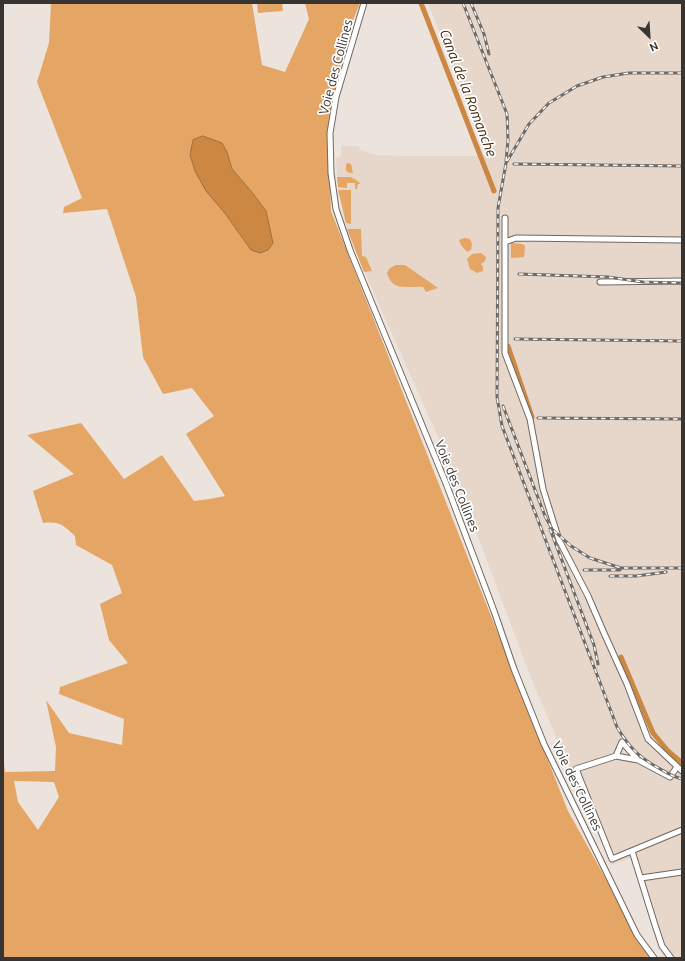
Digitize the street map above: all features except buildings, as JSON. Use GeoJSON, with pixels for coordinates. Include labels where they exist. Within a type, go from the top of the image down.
{"type":"FeatureCollection","features":[{"type":"Feature","properties":{"kind":"street","name":"Voie des Collines"},"geometry":{"type":"LineString","coordinates":[[364,3],[336,97],[330,133],[331,173],[336,209],[350,250],[447,486],[514,669],[544,744],[637,935],[654,958]]}},
{"type":"Feature","properties":{"kind":"street"},"geometry":{"type":"LineString","coordinates":[[505,218],[505,353],[530,419],[543,489],[559,540],[588,596],[627,684],[648,739],[682,771]]}},
{"type":"Feature","properties":{"kind":"street"},"geometry":{"type":"LineString","coordinates":[[505,242],[516,238],[682,240]]}},
{"type":"Feature","properties":{"kind":"street"},"geometry":{"type":"LineString","coordinates":[[600,282],[682,281]]}},
{"type":"Feature","properties":{"kind":"street"},"geometry":{"type":"LineString","coordinates":[[616,756],[622,742],[638,760]]}},
{"type":"Feature","properties":{"kind":"street"},"geometry":{"type":"LineString","coordinates":[[677,767],[670,777],[638,760],[616,756],[576,769],[612,859],[682,830]]}},
{"type":"Feature","properties":{"kind":"street"},"geometry":{"type":"LineString","coordinates":[[632,850],[662,946],[671,958]]}},
{"type":"Feature","properties":{"kind":"street"},"geometry":{"type":"LineString","coordinates":[[641,878],[682,872]]}},
{"type":"Feature","properties":{"kind":"shaded area"},"geometry":{"type":"Polygon","coordinates":[[[51,3],[252,3],[262,65],[285,72],[309,19],[305,3],[360,3],[343,45],[331,119],[329,152],[331,211],[568,811],[651,958],[3,958],[3,753],[5,772],[55,771],[56,747],[46,700],[69,733],[122,745],[124,719],[59,694],[60,687],[128,663],[109,640],[100,604],[122,593],[112,565],[76,545],[75,536],[61,525],[57,523],[43,523],[33,491],[74,474],[27,435],[81,423],[124,479],[162,455],[194,501],[225,496],[186,434],[214,416],[192,388],[163,394],[143,357],[136,297],[107,209],[63,213],[64,207],[82,198],[37,82],[49,43],[51,3]],[[227,152],[224,212],[251,250],[251,191],[232,169],[227,152]],[[14,781],[18,802],[38,830],[59,797],[54,782],[14,781]]]}},
{"type":"Feature","properties":{"kind":"shaded area"},"geometry":{"type":"Polygon","coordinates":[[[257,3],[282,3],[283,11],[258,13],[257,3]]]}},
{"type":"Feature","properties":{"kind":"shaded area"},"geometry":{"type":"Polygon","coordinates":[[[428,3],[682,3],[682,958],[663,958],[632,858],[611,865],[531,678],[457,481],[454,478],[455,477],[450,464],[366,275],[345,222],[338,186],[336,158],[341,156],[341,146],[359,146],[360,150],[377,155],[488,156],[428,3]]]}},
{"type":"Feature","properties":{"kind":"shaded area"},"geometry":{"type":"Polygon","coordinates":[[[203,136],[222,143],[227,152],[232,169],[266,211],[273,243],[268,250],[260,253],[251,250],[224,212],[206,191],[195,171],[190,155],[193,140],[203,136]]]}},
{"type":"Feature","properties":{"kind":"shaded area"},"geometry":{"type":"Polygon","coordinates":[[[347,163],[351,164],[353,173],[346,171],[347,163]]]}},
{"type":"Feature","properties":{"kind":"shaded area"},"geometry":{"type":"Polygon","coordinates":[[[337,177],[351,177],[360,184],[358,184],[357,189],[355,189],[355,183],[347,183],[347,188],[338,187],[337,177]]]}},
{"type":"Feature","properties":{"kind":"shaded area"},"geometry":{"type":"Polygon","coordinates":[[[338,190],[351,190],[351,224],[346,223],[338,190]]]}},
{"type":"Feature","properties":{"kind":"shaded area"},"geometry":{"type":"Polygon","coordinates":[[[347,229],[361,229],[362,256],[366,257],[372,271],[364,272],[347,229]]]}},
{"type":"Feature","properties":{"kind":"shaded area"},"geometry":{"type":"Polygon","coordinates":[[[464,238],[470,239],[472,244],[471,250],[467,252],[459,240],[464,238]]]}},
{"type":"Feature","properties":{"kind":"shaded area"},"geometry":{"type":"Polygon","coordinates":[[[511,243],[522,244],[525,246],[524,257],[511,258],[511,243]]]}},
{"type":"Feature","properties":{"kind":"shaded area"},"geometry":{"type":"Polygon","coordinates":[[[481,253],[486,257],[485,261],[481,264],[483,271],[477,273],[470,269],[467,259],[472,254],[481,253]]]}},
{"type":"Feature","properties":{"kind":"shaded area"},"geometry":{"type":"Polygon","coordinates":[[[396,265],[405,265],[438,288],[426,292],[423,287],[397,286],[393,283],[387,273],[390,268],[396,265]]]}},
{"type":"Feature","properties":{"kind":"waterway","name":"Canal de la Romanche"},"geometry":{"type":"LineString","coordinates":[[421,3],[494,191]]}},
{"type":"Feature","properties":{"kind":"waterway","name":"Canal de la Romanche"},"geometry":{"type":"LineString","coordinates":[[508,346],[532,417]]}},
{"type":"Feature","properties":{"kind":"waterway","name":"Canal de la Romanche"},"geometry":{"type":"LineString","coordinates":[[621,657],[653,733],[668,751],[682,763]]}},
{"type":"Feature","properties":{"kind":"railway"},"geometry":{"type":"LineString","coordinates":[[463,3],[507,114],[508,140],[506,161]]}},
{"type":"Feature","properties":{"kind":"railway"},"geometry":{"type":"LineString","coordinates":[[471,3],[484,34],[489,54]]}},
{"type":"Feature","properties":{"kind":"railway"},"geometry":{"type":"LineString","coordinates":[[682,73],[629,73],[603,77],[577,86],[549,103],[529,124],[506,163],[498,208],[497,397],[502,426],[617,727],[626,741],[642,757],[654,766],[682,779]]}},
{"type":"Feature","properties":{"kind":"railway"},"geometry":{"type":"LineString","coordinates":[[514,164],[682,166]]}},
{"type":"Feature","properties":{"kind":"railway"},"geometry":{"type":"LineString","coordinates":[[519,274],[608,277],[643,282],[682,283]]}},
{"type":"Feature","properties":{"kind":"railway"},"geometry":{"type":"LineString","coordinates":[[515,339],[682,341]]}},
{"type":"Feature","properties":{"kind":"railway"},"geometry":{"type":"LineString","coordinates":[[503,406],[545,516],[552,529],[571,546],[590,558],[621,568],[682,568]]}},
{"type":"Feature","properties":{"kind":"railway"},"geometry":{"type":"LineString","coordinates":[[538,418],[682,419]]}},
{"type":"Feature","properties":{"kind":"railway"},"geometry":{"type":"LineString","coordinates":[[550,529],[594,645],[598,664]]}},
{"type":"Feature","properties":{"kind":"railway"},"geometry":{"type":"LineString","coordinates":[[584,570],[620,570]]}},
{"type":"Feature","properties":{"kind":"railway"},"geometry":{"type":"LineString","coordinates":[[610,576],[637,576],[666,572]]}}]}
